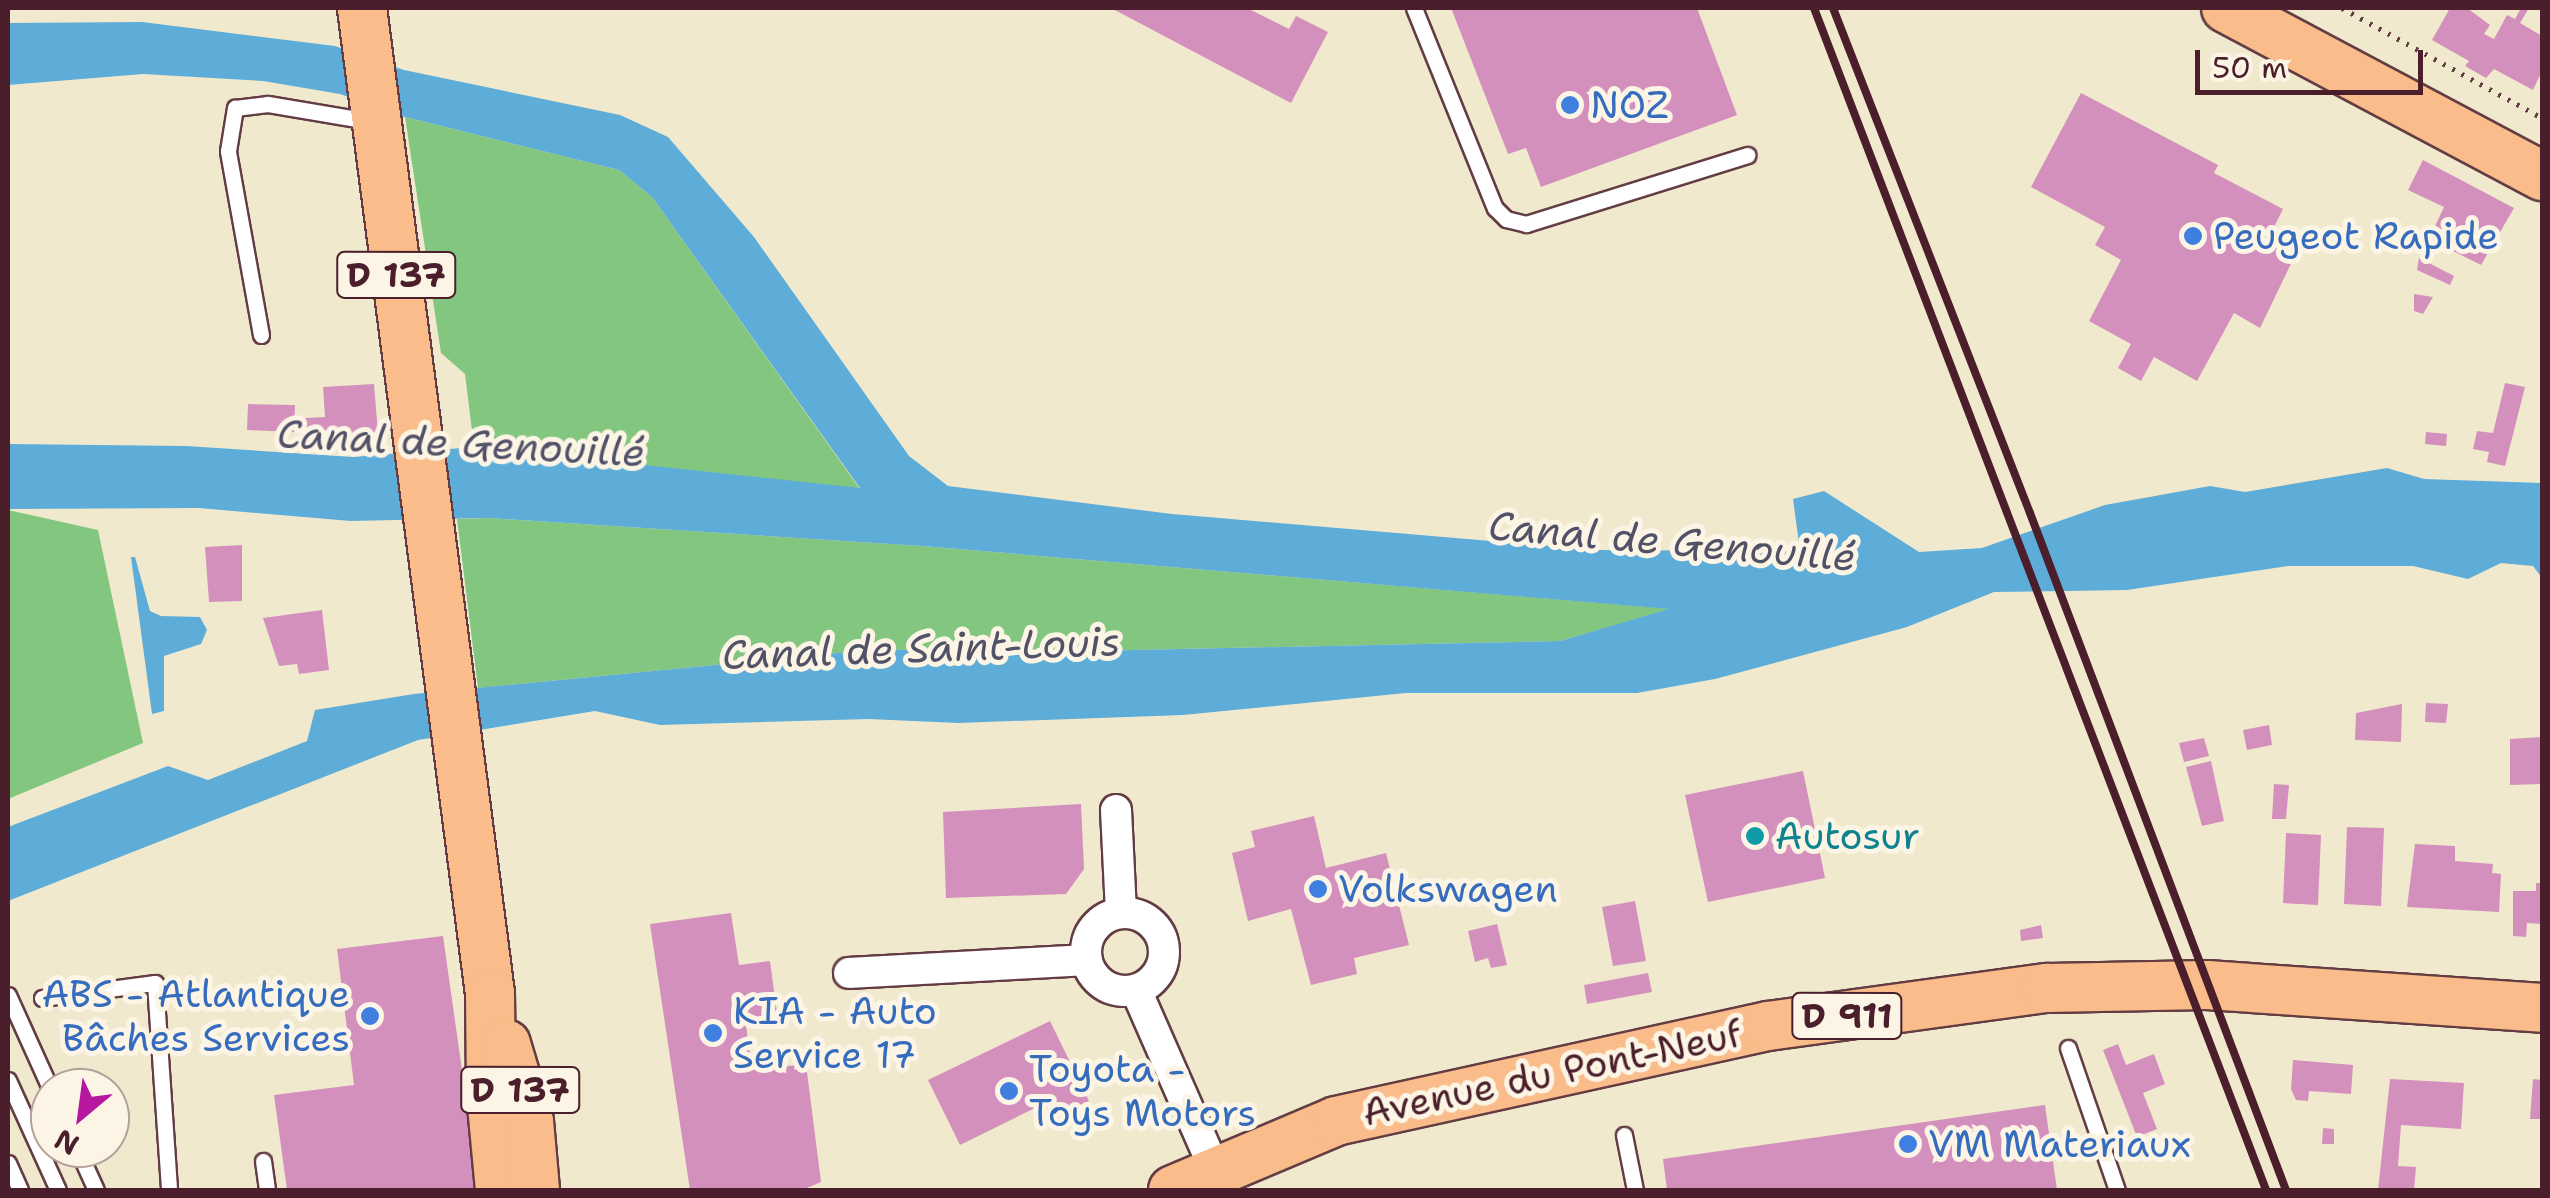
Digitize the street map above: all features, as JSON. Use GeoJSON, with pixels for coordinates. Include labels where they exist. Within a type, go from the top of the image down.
{"type":"FeatureCollection","features":[{"type":"Feature","properties":{"kind":"main road"},"geometry":{"type":"LineString","coordinates":[[2226,8],[2542,176]]}},
{"type":"Feature","properties":{"kind":"main road","name":"D 137"},"geometry":{"type":"LineString","coordinates":[[364,29],[490,993],[491,1095],[500,1190]]}},
{"type":"Feature","properties":{"kind":"main road","name":"Avenue du Pont-Neuf"},"geometry":{"type":"LineString","coordinates":[[1194,1181],[1336,1120],[1768,1026],[2047,988],[2207,985],[2542,1008]]}},
{"type":"Feature","properties":{"kind":"main road","name":"D 137"},"geometry":{"type":"LineString","coordinates":[[490,993],[530,1121],[535,1190]]}},
{"type":"Feature","properties":{"kind":"street"},"geometry":{"type":"LineString","coordinates":[[1116,810],[1121,912]]}},
{"type":"Feature","properties":{"kind":"street"},"geometry":{"type":"LineString","coordinates":[[1121,912],[1146,918],[1162,938],[1162,964],[1156,975],[1136,990],[1110,988],[1091,972],[1086,960],[1086,947],[1098,924],[1121,912]]}},
{"type":"Feature","properties":{"kind":"street"},"geometry":{"type":"LineString","coordinates":[[849,973],[1086,960]]}},
{"type":"Feature","properties":{"kind":"street"},"geometry":{"type":"LineString","coordinates":[[1136,990],[1194,1181]]}},
{"type":"Feature","properties":{"kind":"lane"},"geometry":{"type":"LineString","coordinates":[[1414,8],[1495,208],[1506,219],[1526,224],[1747,155]]}},
{"type":"Feature","properties":{"kind":"lane"},"geometry":{"type":"LineString","coordinates":[[261,336],[228,151],[235,108],[268,104],[375,115]]}},
{"type":"Feature","properties":{"kind":"lane"},"geometry":{"type":"LineString","coordinates":[[42,998],[155,984],[169,1190]]}},
{"type":"Feature","properties":{"kind":"lane"},"geometry":{"type":"LineString","coordinates":[[8,995],[41,1068]]}},
{"type":"Feature","properties":{"kind":"lane"},"geometry":{"type":"LineString","coordinates":[[2068,1048],[2116,1190]]}},
{"type":"Feature","properties":{"kind":"lane"},"geometry":{"type":"LineString","coordinates":[[8,1080],[58,1190]]}},
{"type":"Feature","properties":{"kind":"lane"},"geometry":{"type":"LineString","coordinates":[[1624,1134],[1635,1190]]}},
{"type":"Feature","properties":{"kind":"lane"},"geometry":{"type":"LineString","coordinates":[[263,1161],[267,1190]]}},
{"type":"Feature","properties":{"kind":"lane"},"geometry":{"type":"LineString","coordinates":[[8,1163],[20,1190]]}},
{"type":"Feature","properties":{"kind":"path"},"geometry":{"type":"LineString","coordinates":[[2342,8],[2542,118]]}},
{"type":"Feature","properties":{"kind":"green space"},"geometry":{"type":"Polygon","coordinates":[[[405,117],[619,170],[652,197],[860,489],[474,447],[465,374],[441,353],[405,117]]]}},
{"type":"Feature","properties":{"kind":"green space"},"geometry":{"type":"Polygon","coordinates":[[[8,510],[98,530],[143,743],[8,799],[8,510]]]}},
{"type":"Feature","properties":{"kind":"green space"},"geometry":{"type":"Polygon","coordinates":[[[457,519],[922,546],[1672,609],[1560,641],[993,653],[879,649],[478,688],[457,519]]]}},
{"type":"Feature","properties":{"kind":"water"},"geometry":{"type":"Polygon","coordinates":[[[142,22],[335,46],[404,70],[620,115],[668,137],[754,237],[909,456],[948,486],[1172,514],[1597,550],[1800,551],[1793,499],[1824,491],[1919,552],[1982,548],[2105,505],[2210,486],[2245,492],[2387,468],[2424,479],[2542,483],[2542,578],[2533,566],[2501,563],[2468,579],[2413,566],[2288,566],[2127,590],[1994,592],[1907,627],[1715,679],[1637,693],[1406,693],[1183,715],[958,723],[869,719],[660,725],[595,711],[418,740],[8,901],[8,827],[168,766],[208,780],[307,741],[315,710],[414,694],[879,649],[993,653],[1560,641],[1669,609],[922,546],[487,518],[351,521],[199,508],[8,509],[8,444],[186,446],[353,457],[474,447],[860,488],[652,197],[619,170],[405,117],[340,94],[263,81],[143,74],[8,85],[8,23],[142,22]]]}},
{"type":"Feature","properties":{"kind":"water"},"geometry":{"type":"Polygon","coordinates":[[[131,557],[135,557],[150,611],[161,616],[200,617],[207,630],[201,644],[164,656],[164,711],[152,714],[131,557]]]}},
{"type":"Feature","properties":{"kind":"building"},"geometry":{"type":"Polygon","coordinates":[[[1111,8],[1247,8],[1289,29],[1296,16],[1328,32],[1291,103],[1111,8]]]}},
{"type":"Feature","properties":{"kind":"building"},"geometry":{"type":"Polygon","coordinates":[[[1451,8],[1697,8],[1737,115],[1541,187],[1526,148],[1508,154],[1451,8]]]}},
{"type":"Feature","properties":{"kind":"building"},"geometry":{"type":"Polygon","coordinates":[[[2450,8],[2467,8],[2490,25],[2484,34],[2494,39],[2507,15],[2515,19],[2521,8],[2529,8],[2520,23],[2542,36],[2542,71],[2533,90],[2494,69],[2486,78],[2465,66],[2469,61],[2432,40],[2450,8]]]}},
{"type":"Feature","properties":{"kind":"building","name":"Peugeot Rapide"},"geometry":{"type":"Polygon","coordinates":[[[2081,93],[2218,165],[2214,173],[2283,209],[2273,229],[2301,243],[2260,328],[2234,313],[2197,381],[2154,357],[2141,381],[2118,368],[2131,344],[2089,321],[2121,260],[2095,245],[2105,227],[2031,187],[2081,93]]]}},
{"type":"Feature","properties":{"kind":"building"},"geometry":{"type":"Polygon","coordinates":[[[2423,160],[2514,208],[2481,265],[2429,239],[2444,207],[2408,190],[2423,160]]]}},
{"type":"Feature","properties":{"kind":"building"},"geometry":{"type":"Polygon","coordinates":[[[2419,258],[2454,276],[2450,285],[2417,270],[2419,258]]]}},
{"type":"Feature","properties":{"kind":"building"},"geometry":{"type":"Polygon","coordinates":[[[2414,294],[2433,297],[2423,314],[2414,311],[2414,294]]]}},
{"type":"Feature","properties":{"kind":"building"},"geometry":{"type":"Polygon","coordinates":[[[2505,383],[2525,387],[2505,466],[2487,462],[2489,452],[2473,449],[2477,431],[2493,433],[2505,383]]]}},
{"type":"Feature","properties":{"kind":"building"},"geometry":{"type":"Polygon","coordinates":[[[374,384],[378,433],[307,439],[305,418],[325,417],[323,387],[374,384]]]}},
{"type":"Feature","properties":{"kind":"building"},"geometry":{"type":"Polygon","coordinates":[[[248,404],[295,405],[294,432],[247,430],[248,404]]]}},
{"type":"Feature","properties":{"kind":"building"},"geometry":{"type":"Polygon","coordinates":[[[2426,432],[2447,434],[2446,446],[2425,444],[2426,432]]]}},
{"type":"Feature","properties":{"kind":"building"},"geometry":{"type":"Polygon","coordinates":[[[242,545],[242,601],[209,602],[205,547],[242,545]]]}},
{"type":"Feature","properties":{"kind":"building"},"geometry":{"type":"Polygon","coordinates":[[[322,610],[329,670],[299,674],[297,664],[279,666],[263,618],[322,610]]]}},
{"type":"Feature","properties":{"kind":"building"},"geometry":{"type":"Polygon","coordinates":[[[2426,703],[2448,704],[2446,723],[2425,722],[2426,703]]]}},
{"type":"Feature","properties":{"kind":"building"},"geometry":{"type":"Polygon","coordinates":[[[2402,704],[2401,742],[2355,740],[2356,713],[2402,704]]]}},
{"type":"Feature","properties":{"kind":"building"},"geometry":{"type":"Polygon","coordinates":[[[2269,725],[2272,745],[2247,750],[2243,730],[2269,725]]]}},
{"type":"Feature","properties":{"kind":"building"},"geometry":{"type":"Polygon","coordinates":[[[2542,737],[2542,784],[2510,785],[2510,739],[2542,737]]]}},
{"type":"Feature","properties":{"kind":"building"},"geometry":{"type":"Polygon","coordinates":[[[2204,738],[2209,756],[2184,762],[2179,743],[2204,738]]]}},
{"type":"Feature","properties":{"kind":"building"},"geometry":{"type":"Polygon","coordinates":[[[2211,761],[2224,821],[2202,826],[2186,767],[2211,761]]]}},
{"type":"Feature","properties":{"kind":"building","name":"Autosur"},"geometry":{"type":"Polygon","coordinates":[[[1803,771],[1825,878],[1708,902],[1685,795],[1803,771]]]}},
{"type":"Feature","properties":{"kind":"building"},"geometry":{"type":"Polygon","coordinates":[[[2274,784],[2289,785],[2286,819],[2272,819],[2274,784]]]}},
{"type":"Feature","properties":{"kind":"building"},"geometry":{"type":"Polygon","coordinates":[[[1081,804],[1084,869],[1066,894],[946,898],[943,812],[1081,804]]]}},
{"type":"Feature","properties":{"kind":"building","name":"Volkswagen"},"geometry":{"type":"Polygon","coordinates":[[[1314,816],[1326,868],[1386,853],[1409,945],[1354,958],[1357,974],[1311,985],[1291,909],[1248,921],[1232,853],[1255,847],[1251,831],[1314,816]]]}},
{"type":"Feature","properties":{"kind":"building"},"geometry":{"type":"Polygon","coordinates":[[[2347,827],[2384,828],[2381,906],[2344,904],[2347,827]]]}},
{"type":"Feature","properties":{"kind":"building"},"geometry":{"type":"Polygon","coordinates":[[[2286,833],[2321,835],[2318,905],[2283,903],[2286,833]]]}},
{"type":"Feature","properties":{"kind":"building"},"geometry":{"type":"Polygon","coordinates":[[[2415,844],[2455,846],[2455,861],[2493,864],[2492,873],[2501,874],[2499,912],[2407,907],[2415,844]]]}},
{"type":"Feature","properties":{"kind":"building"},"geometry":{"type":"Polygon","coordinates":[[[2536,883],[2542,883],[2542,924],[2527,923],[2526,937],[2513,936],[2513,891],[2536,891],[2536,883]]]}},
{"type":"Feature","properties":{"kind":"building"},"geometry":{"type":"Polygon","coordinates":[[[1635,901],[1646,961],[1613,966],[1602,907],[1635,901]]]}},
{"type":"Feature","properties":{"kind":"building"},"geometry":{"type":"Polygon","coordinates":[[[731,913],[739,965],[770,961],[778,1021],[746,1025],[752,1070],[806,1064],[821,1182],[802,1190],[690,1190],[650,924],[731,913]]]}},
{"type":"Feature","properties":{"kind":"building"},"geometry":{"type":"Polygon","coordinates":[[[1497,924],[1507,965],[1491,968],[1488,958],[1475,962],[1468,931],[1497,924]]]}},
{"type":"Feature","properties":{"kind":"building"},"geometry":{"type":"Polygon","coordinates":[[[2041,925],[2043,938],[2021,941],[2020,930],[2041,925]]]}},
{"type":"Feature","properties":{"kind":"building"},"geometry":{"type":"Polygon","coordinates":[[[443,936],[479,1190],[287,1190],[274,1095],[354,1085],[337,949],[443,936]]]}},
{"type":"Feature","properties":{"kind":"building"},"geometry":{"type":"Polygon","coordinates":[[[1648,973],[1652,992],[1587,1004],[1584,985],[1648,973]]]}},
{"type":"Feature","properties":{"kind":"building","name":"Toyota - Toys Motors"},"geometry":{"type":"Polygon","coordinates":[[[1050,1021],[1089,1101],[1043,1123],[1035,1108],[960,1145],[928,1080],[1050,1021]]]}},
{"type":"Feature","properties":{"kind":"building"},"geometry":{"type":"Polygon","coordinates":[[[2118,1044],[2126,1065],[2154,1054],[2165,1084],[2143,1093],[2157,1129],[2137,1137],[2103,1050],[2118,1044]]]}},
{"type":"Feature","properties":{"kind":"building"},"geometry":{"type":"Polygon","coordinates":[[[2293,1060],[2353,1065],[2351,1094],[2309,1091],[2308,1101],[2296,1100],[2291,1089],[2293,1060]]]}},
{"type":"Feature","properties":{"kind":"building"},"geometry":{"type":"Polygon","coordinates":[[[2390,1079],[2464,1083],[2461,1129],[2401,1125],[2398,1166],[2416,1167],[2414,1190],[2378,1190],[2390,1079]]]}},
{"type":"Feature","properties":{"kind":"building"},"geometry":{"type":"Polygon","coordinates":[[[2533,1079],[2542,1080],[2542,1119],[2530,1119],[2533,1079]]]}},
{"type":"Feature","properties":{"kind":"building","name":"VM Materiaux"},"geometry":{"type":"Polygon","coordinates":[[[2045,1105],[2057,1190],[1667,1190],[1663,1159],[2045,1105]]]}},
{"type":"Feature","properties":{"kind":"building"},"geometry":{"type":"Polygon","coordinates":[[[2323,1128],[2334,1129],[2334,1144],[2322,1144],[2323,1128]]]}},
{"type":"Feature","properties":{"kind":"railway"},"geometry":{"type":"LineString","coordinates":[[1814,8],[2266,1190]]}},
{"type":"Feature","properties":{"kind":"railway"},"geometry":{"type":"LineString","coordinates":[[1833,8],[2030,513],[2286,1190]]}},
{"type":"Feature","properties":{"kind":"place","name":"NOZ"},"geometry":{"type":"Point","coordinates":[1570,105]}},
{"type":"Feature","properties":{"kind":"place","name":"Peugeot Rapide"},"geometry":{"type":"Point","coordinates":[2193,236]}},
{"type":"Feature","properties":{"kind":"place","name":"Autosur"},"geometry":{"type":"Point","coordinates":[1755,836]}},
{"type":"Feature","properties":{"kind":"place","name":"Volkswagen"},"geometry":{"type":"Point","coordinates":[1318,889]}},
{"type":"Feature","properties":{"kind":"place","name":"ABS - Atlantique Bâches Services"},"geometry":{"type":"Point","coordinates":[370,1016]}},
{"type":"Feature","properties":{"kind":"place","name":"KIA - Auto Service 17"},"geometry":{"type":"Point","coordinates":[713,1033]}},
{"type":"Feature","properties":{"kind":"place","name":"Toyota - Toys Motors"},"geometry":{"type":"Point","coordinates":[1009,1091]}},
{"type":"Feature","properties":{"kind":"place","name":"VM Materiaux"},"geometry":{"type":"Point","coordinates":[1908,1144]}},
{"type":"Feature","properties":{"kind":"water label","name":"Canal de Genouillé"},"geometry":{"type":"Point","coordinates":[461,443]}},
{"type":"Feature","properties":{"kind":"water label","name":"Canal de Genouillé"},"geometry":{"type":"Point","coordinates":[1672,541]}},
{"type":"Feature","properties":{"kind":"water label","name":"Canal de Saint-Louis"},"geometry":{"type":"Point","coordinates":[921,648]}}]}
